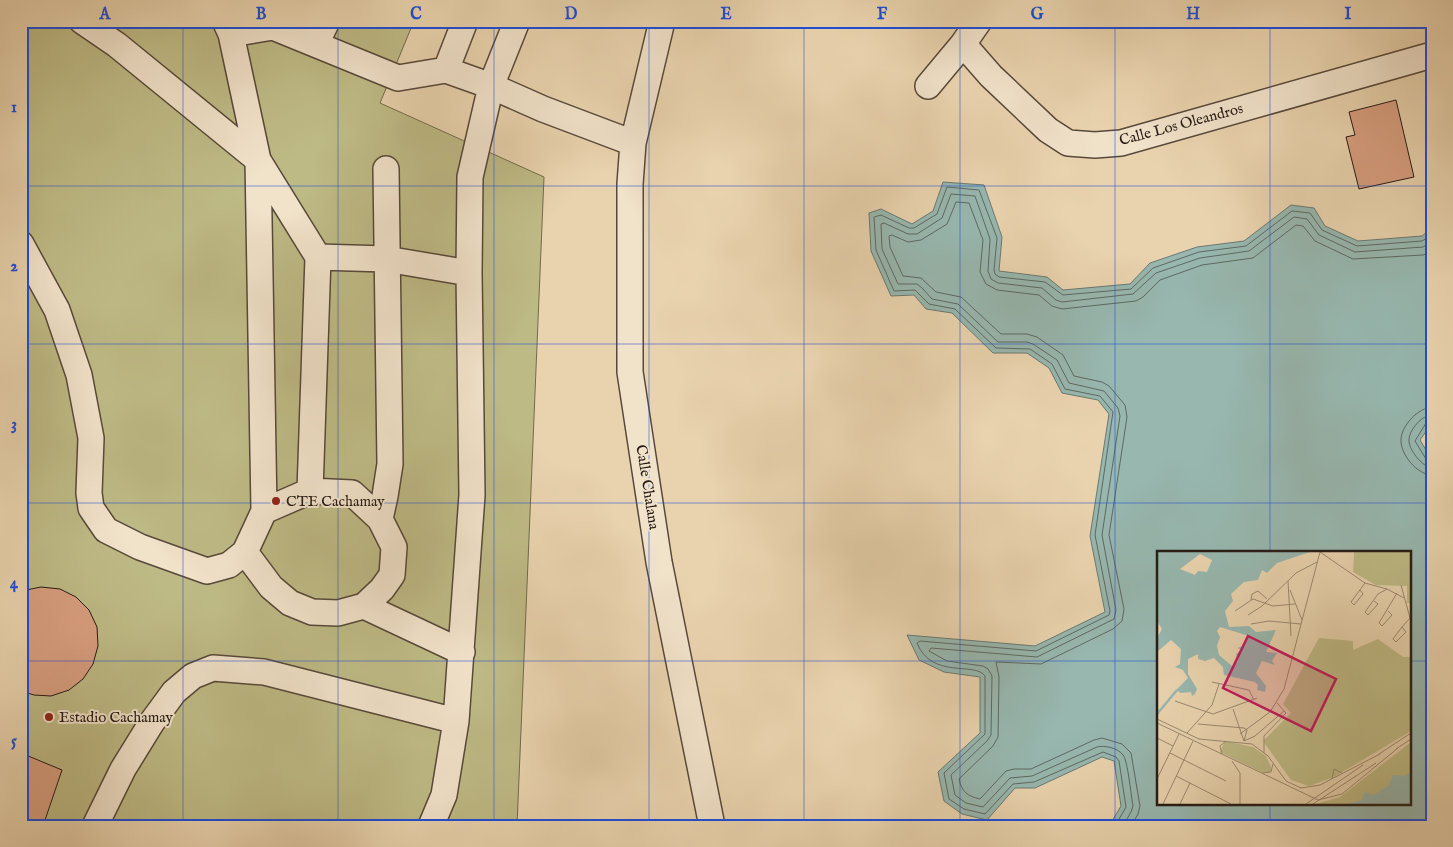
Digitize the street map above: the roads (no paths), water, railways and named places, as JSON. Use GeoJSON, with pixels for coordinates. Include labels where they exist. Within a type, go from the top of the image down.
{"type":"FeatureCollection","features":[{"type":"Feature","properties":{"kind":"street"},"geometry":{"type":"LineString","coordinates":[[82,21],[117,45],[258,160],[318,257],[310,491]]}},
{"type":"Feature","properties":{"kind":"street"},"geometry":{"type":"LineString","coordinates":[[316,44],[327,21]]}},
{"type":"Feature","properties":{"kind":"street"},"geometry":{"type":"LineString","coordinates":[[446,70],[465,21]]}},
{"type":"Feature","properties":{"kind":"street"},"geometry":{"type":"LineString","coordinates":[[431,826],[444,795],[456,721],[472,495],[469,274],[470,177],[491,86],[517,21]]}},
{"type":"Feature","properties":{"kind":"street","name":"Calle Chalana"},"geometry":{"type":"LineString","coordinates":[[662,21],[633,143],[630,184],[630,372],[659,562],[712,826]]}},
{"type":"Feature","properties":{"kind":"street"},"geometry":{"type":"LineString","coordinates":[[928,86],[963,44],[979,21]]}},
{"type":"Feature","properties":{"kind":"street"},"geometry":{"type":"LineString","coordinates":[[21,244],[57,310],[79,375],[91,438],[89,493],[91,508],[106,530],[140,547],[207,572],[229,565],[245,552],[264,511],[258,160],[228,27],[273,27],[398,78],[446,70],[633,143]]}},
{"type":"Feature","properties":{"kind":"street","name":"Calle Los Oleandros"},"geometry":{"type":"LineString","coordinates":[[963,44],[992,76],[1048,130],[1068,143],[1095,145],[1121,143],[1432,55]]}},
{"type":"Feature","properties":{"kind":"street"},"geometry":{"type":"LineString","coordinates":[[380,518],[386,496],[390,464],[386,169]]}},
{"type":"Feature","properties":{"kind":"street"},"geometry":{"type":"LineString","coordinates":[[318,257],[386,259],[469,274]]}},
{"type":"Feature","properties":{"kind":"street"},"geometry":{"type":"LineString","coordinates":[[245,552],[270,586],[290,603],[312,612],[338,613],[364,606],[392,575],[394,547],[380,518],[352,494],[310,491],[264,511]]}},
{"type":"Feature","properties":{"kind":"street"},"geometry":{"type":"LineString","coordinates":[[364,606],[462,652]]}},
{"type":"Feature","properties":{"kind":"street"},"geometry":{"type":"LineString","coordinates":[[95,826],[123,769],[168,700],[174,692],[193,676],[213,668],[264,672],[456,721]]}},
{"type":"Feature","properties":{"kind":"water"},"geometry":{"type":"Polygon","coordinates":[[[943,182],[984,185],[1002,237],[999,271],[1047,277],[1063,290],[1130,284],[1150,263],[1197,247],[1244,241],[1291,205],[1314,208],[1325,226],[1358,241],[1422,236],[1432,228],[1432,423],[1420,440],[1432,460],[1432,826],[1109,826],[1121,806],[1114,761],[1102,757],[1035,788],[1015,788],[987,820],[962,814],[944,801],[938,772],[980,733],[980,677],[944,672],[919,660],[907,635],[1035,646],[1105,612],[1090,536],[1109,414],[1098,400],[1062,393],[1049,368],[1027,353],[993,353],[952,313],[926,309],[914,295],[891,296],[871,251],[869,213],[881,209],[912,224],[933,211],[943,182]]]}},
{"type":"Feature","properties":{"kind":"place","name":"CTE Cachamay"},"geometry":{"type":"Point","coordinates":[276,501]}},
{"type":"Feature","properties":{"kind":"place","name":"Estadio Cachamay"},"geometry":{"type":"Point","coordinates":[49,717]}}]}
